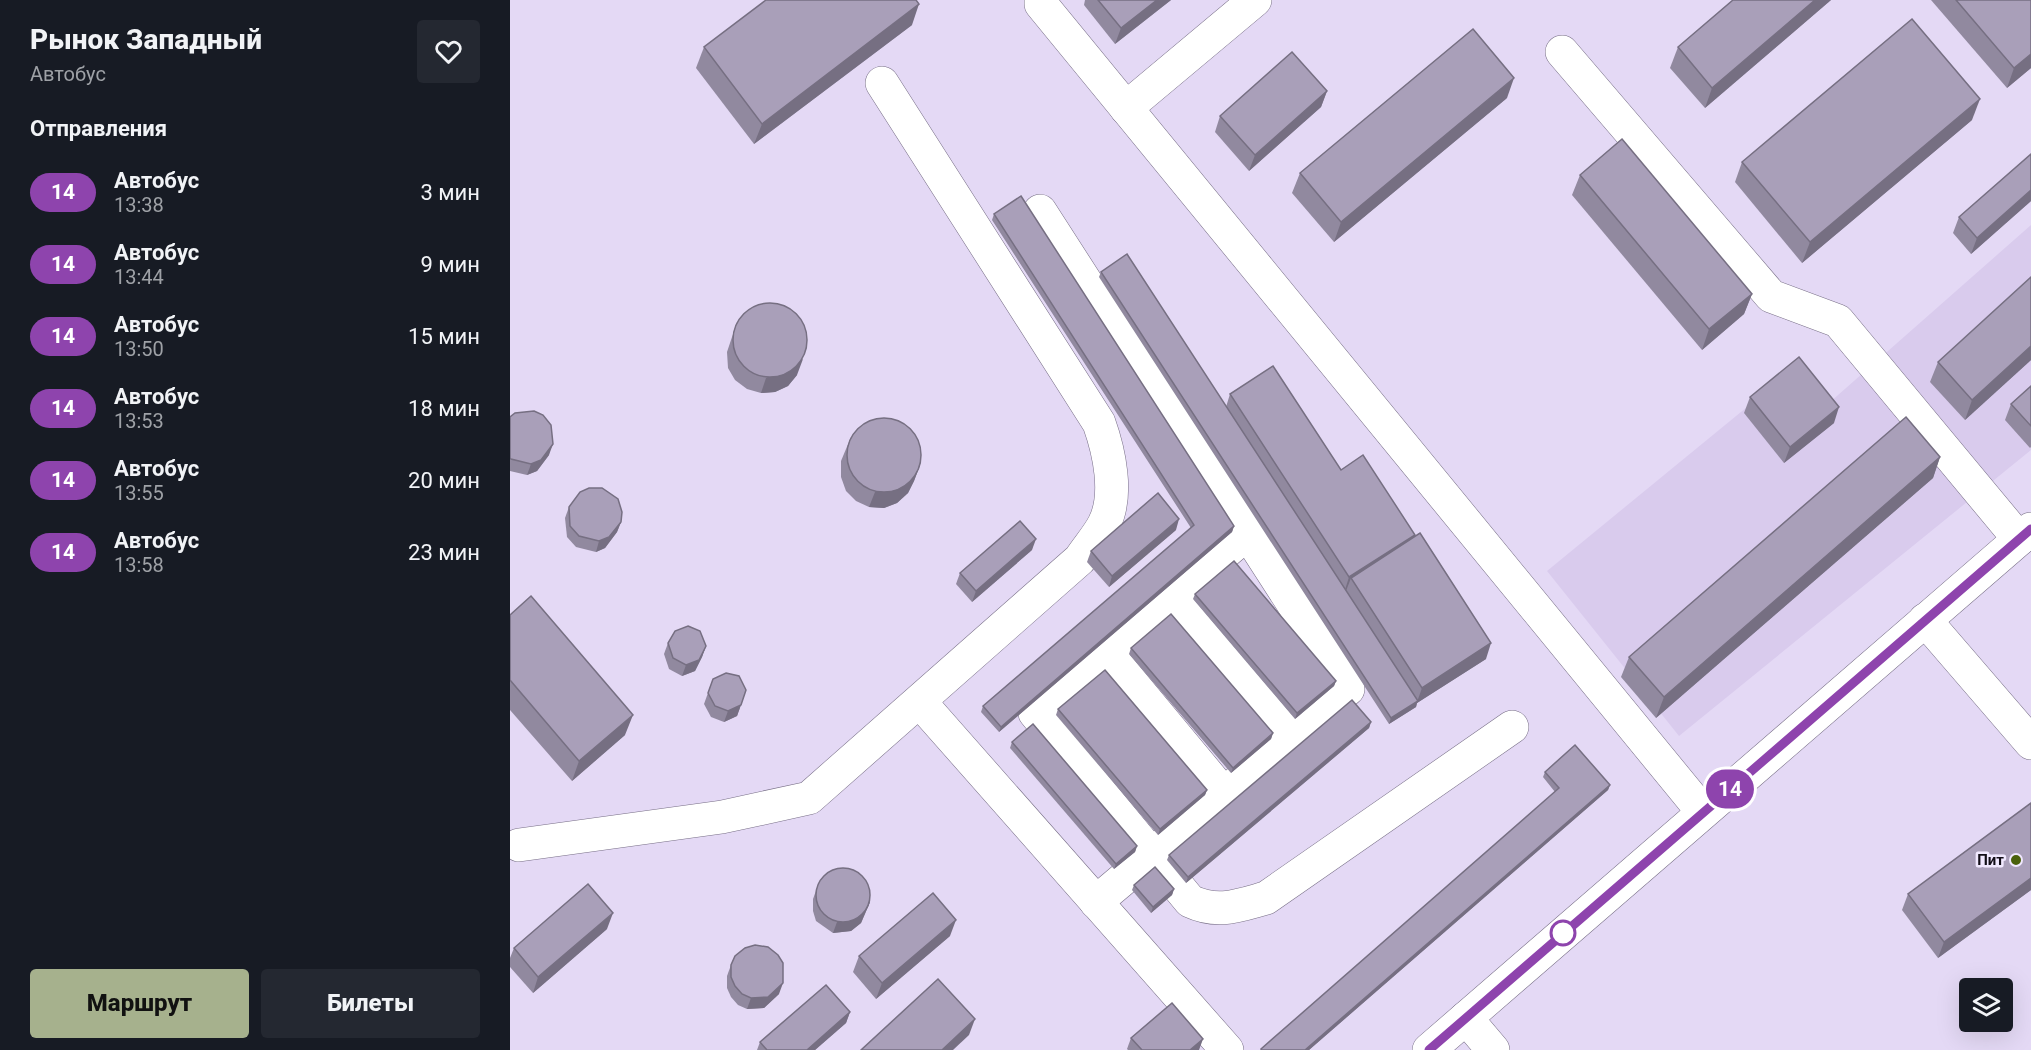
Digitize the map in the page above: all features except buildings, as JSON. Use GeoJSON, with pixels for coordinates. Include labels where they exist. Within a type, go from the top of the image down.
{"type":"FeatureCollection","features":[{"type":"Feature","properties":{"kind":"main road"},"geometry":{"type":"LineString","coordinates":[[1041,0],[1041,4],[1703,812]]}},
{"type":"Feature","properties":{"kind":"main road"},"geometry":{"type":"LineString","coordinates":[[1126,108],[1255,0]]}},
{"type":"Feature","properties":{"kind":"main road"},"geometry":{"type":"LineString","coordinates":[[1429,1050],[2025,534],[1838,321],[1771,296],[1562,52]]}},
{"type":"Feature","properties":{"kind":"main road"},"geometry":{"type":"LineString","coordinates":[[519,845],[722,817],[809,798],[1080,559],[1105,523],[1111,489],[1109,452],[1099,423],[882,83]]}},
{"type":"Feature","properties":{"kind":"main road"},"geometry":{"type":"LineString","coordinates":[[1040,211],[1348,689],[1096,902]]}},
{"type":"Feature","properties":{"kind":"main road"},"geometry":{"type":"LineString","coordinates":[[1248,533],[1035,713],[1190,901],[1207,909],[1232,907],[1266,898],[1512,727]]}},
{"type":"Feature","properties":{"kind":"main road"},"geometry":{"type":"LineString","coordinates":[[1172,598],[1290,738]]}},
{"type":"Feature","properties":{"kind":"main road"},"geometry":{"type":"LineString","coordinates":[[1925,620],[2031,743]]}},
{"type":"Feature","properties":{"kind":"main road"},"geometry":{"type":"LineString","coordinates":[[1107,653],[1224,794]]}},
{"type":"Feature","properties":{"kind":"main road"},"geometry":{"type":"LineString","coordinates":[[920,702],[1227,1050]]}},
{"type":"Feature","properties":{"kind":"main road"},"geometry":{"type":"LineString","coordinates":[[1466,1018],[1493,1050]]}},
{"type":"Feature","properties":{"kind":"shaded area"},"geometry":{"type":"Polygon","coordinates":[[[2031,225],[2031,450],[1679,736],[1547,571],[1797,366],[1829,403],[2031,225]]]}},
{"type":"Feature","properties":{"kind":"bus line","name":"14"},"geometry":{"type":"LineString","coordinates":[[1429,1050],[2031,529]]}},
{"type":"Feature","properties":{"kind":"place","name":"Пит"},"geometry":{"type":"Point","coordinates":[2016,860]}}]}
